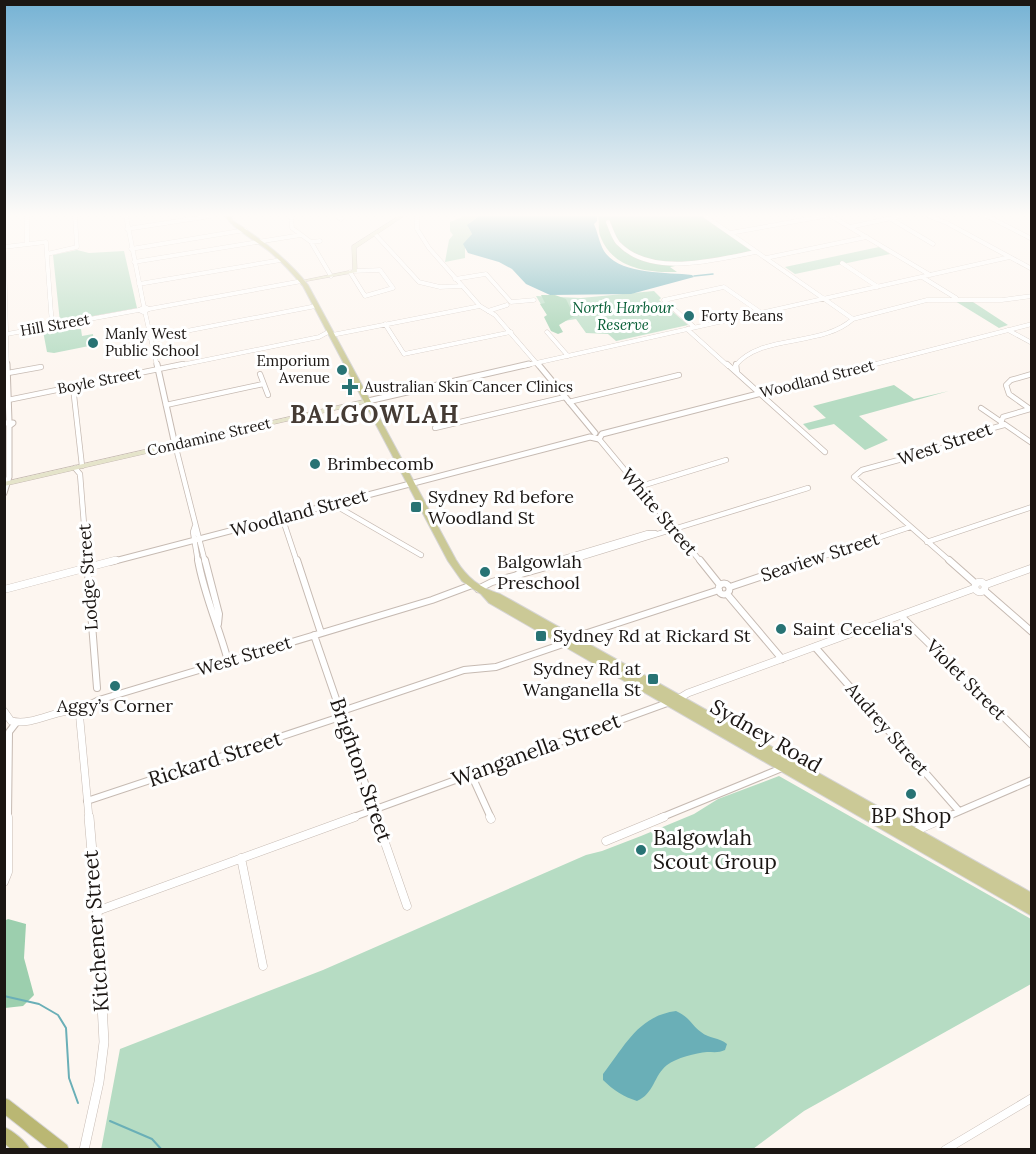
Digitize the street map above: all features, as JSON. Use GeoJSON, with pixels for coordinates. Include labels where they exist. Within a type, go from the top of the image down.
{"type":"FeatureCollection","features":[{"type":"Feature","properties":{"kind":"highway"},"geometry":{"type":"LineString","coordinates":[[4,1105],[62,1149]]}},
{"type":"Feature","properties":{"kind":"highway"},"geometry":{"type":"LineString","coordinates":[[4,1134],[23,1149]]}},
{"type":"Feature","properties":{"kind":"main road","name":"Sydney Road"},"geometry":{"type":"LineString","coordinates":[[291,270],[302,281],[331,333],[456,568],[492,601],[569,641],[912,836],[1032,899]]}},
{"type":"Feature","properties":{"kind":"main road"},"geometry":{"type":"LineString","coordinates":[[302,281],[352,272]]}},
{"type":"Feature","properties":{"kind":"main road","name":"Condamine Street"},"geometry":{"type":"LineString","coordinates":[[6,484],[79,470],[368,401]]}},
{"type":"Feature","properties":{"kind":"main road","name":"Sydney Road"},"geometry":{"type":"LineString","coordinates":[[912,836],[1032,911]]}},
{"type":"Feature","properties":{"kind":"street"},"geometry":{"type":"LineString","coordinates":[[4,493],[9,477],[5,270]]}},
{"type":"Feature","properties":{"kind":"street"},"geometry":{"type":"LineString","coordinates":[[48,270],[52,326]]}},
{"type":"Feature","properties":{"kind":"street"},"geometry":{"type":"LineString","coordinates":[[136,270],[174,448],[198,539],[212,615],[218,624],[228,661]]}},
{"type":"Feature","properties":{"kind":"street"},"geometry":{"type":"LineString","coordinates":[[139,284],[223,270]]}},
{"type":"Feature","properties":{"kind":"street"},"geometry":{"type":"LineString","coordinates":[[327,270],[331,276]]}},
{"type":"Feature","properties":{"kind":"street"},"geometry":{"type":"LineString","coordinates":[[380,270],[393,288],[390,291],[364,296],[352,272],[380,270]]}},
{"type":"Feature","properties":{"kind":"street"},"geometry":{"type":"LineString","coordinates":[[408,270],[419,282],[440,287],[462,286]]}},
{"type":"Feature","properties":{"kind":"street"},"geometry":{"type":"LineString","coordinates":[[448,270],[484,308],[495,315],[511,332],[567,399],[593,435],[601,436]]}},
{"type":"Feature","properties":{"kind":"street"},"geometry":{"type":"LineString","coordinates":[[782,270],[853,319]]}},
{"type":"Feature","properties":{"kind":"street"},"geometry":{"type":"LineString","coordinates":[[852,270],[878,287]]}},
{"type":"Feature","properties":{"kind":"street"},"geometry":{"type":"LineString","coordinates":[[922,270],[931,275]]}},
{"type":"Feature","properties":{"kind":"street","name":"Condamine Street"},"geometry":{"type":"LineString","coordinates":[[368,401],[954,270]]}},
{"type":"Feature","properties":{"kind":"street"},"geometry":{"type":"LineString","coordinates":[[455,279],[483,273],[511,302],[534,300]]}},
{"type":"Feature","properties":{"kind":"street"},"geometry":{"type":"LineString","coordinates":[[922,277],[957,299]]}},
{"type":"Feature","properties":{"kind":"street","name":"Hill Street"},"geometry":{"type":"LineString","coordinates":[[7,334],[302,281]]}},
{"type":"Feature","properties":{"kind":"street"},"geometry":{"type":"LineString","coordinates":[[694,327],[664,301],[665,298],[724,287],[760,312]]}},
{"type":"Feature","properties":{"kind":"street"},"geometry":{"type":"LineString","coordinates":[[736,373],[735,364],[752,351],[833,332],[853,319],[927,300],[1002,300],[1032,296]]}},
{"type":"Feature","properties":{"kind":"street","name":"Boyle Street"},"geometry":{"type":"LineString","coordinates":[[8,400],[319,338],[331,333],[507,305]]}},
{"type":"Feature","properties":{"kind":"street"},"geometry":{"type":"LineString","coordinates":[[150,338],[316,306]]}},
{"type":"Feature","properties":{"kind":"street"},"geometry":{"type":"LineString","coordinates":[[385,324],[404,354],[511,332]]}},
{"type":"Feature","properties":{"kind":"street","name":"Woodland Street"},"geometry":{"type":"LineString","coordinates":[[601,436],[1032,324]]}},
{"type":"Feature","properties":{"kind":"street"},"geometry":{"type":"LineString","coordinates":[[687,329],[825,452]]}},
{"type":"Feature","properties":{"kind":"street"},"geometry":{"type":"LineString","coordinates":[[1008,330],[1032,344]]}},
{"type":"Feature","properties":{"kind":"street"},"geometry":{"type":"LineString","coordinates":[[547,332],[568,356]]}},
{"type":"Feature","properties":{"kind":"street"},"geometry":{"type":"LineString","coordinates":[[8,373],[41,367]]}},
{"type":"Feature","properties":{"kind":"street"},"geometry":{"type":"LineString","coordinates":[[260,374],[268,395]]}},
{"type":"Feature","properties":{"kind":"street"},"geometry":{"type":"LineString","coordinates":[[1031,409],[1009,394],[1006,385],[1011,380],[1032,374]]}},
{"type":"Feature","properties":{"kind":"street"},"geometry":{"type":"LineString","coordinates":[[435,428],[679,375]]}},
{"type":"Feature","properties":{"kind":"street"},"geometry":{"type":"LineString","coordinates":[[166,405],[263,384]]}},
{"type":"Feature","properties":{"kind":"street","name":"Lodge Street"},"geometry":{"type":"LineString","coordinates":[[73,387],[98,688]]}},
{"type":"Feature","properties":{"kind":"street"},"geometry":{"type":"LineString","coordinates":[[981,408],[1032,443]]}},
{"type":"Feature","properties":{"kind":"street","name":"West Street"},"geometry":{"type":"LineString","coordinates":[[910,527],[854,477],[856,472],[946,447],[956,438],[1003,424],[1003,417],[1031,409]]}},
{"type":"Feature","properties":{"kind":"street","name":"Woodland Street"},"geometry":{"type":"LineString","coordinates":[[5,590],[593,435]]}},
{"type":"Feature","properties":{"kind":"street","name":"White Street"},"geometry":{"type":"LineString","coordinates":[[601,436],[638,487],[719,587]]}},
{"type":"Feature","properties":{"kind":"street"},"geometry":{"type":"LineString","coordinates":[[638,487],[726,460]]}},
{"type":"Feature","properties":{"kind":"street","name":"West Street"},"geometry":{"type":"LineString","coordinates":[[16,723],[27,722],[64,710],[79,710],[94,701],[478,589],[492,582],[526,574],[808,488]]}},
{"type":"Feature","properties":{"kind":"street"},"geometry":{"type":"LineString","coordinates":[[336,503],[338,507],[407,549],[421,555]]}},
{"type":"Feature","properties":{"kind":"street"},"geometry":{"type":"LineString","coordinates":[[927,542],[1032,507]]}},
{"type":"Feature","properties":{"kind":"street"},"geometry":{"type":"LineString","coordinates":[[282,517],[318,634]]}},
{"type":"Feature","properties":{"kind":"street"},"geometry":{"type":"LineString","coordinates":[[910,527],[975,586],[985,588],[1032,632]]}},
{"type":"Feature","properties":{"kind":"street","name":"Seaview Street"},"geometry":{"type":"LineString","coordinates":[[730,587],[910,527]]}},
{"type":"Feature","properties":{"kind":"street"},"geometry":{"type":"LineString","coordinates":[[985,588],[1032,568]]}},
{"type":"Feature","properties":{"kind":"street","name":"Wanganella Street"},"geometry":{"type":"LineString","coordinates":[[97,911],[673,701],[688,693],[901,616],[975,586]]}},
{"type":"Feature","properties":{"kind":"street"},"geometry":{"type":"LineString","coordinates":[[719,587],[782,658]]}},
{"type":"Feature","properties":{"kind":"street"},"geometry":{"type":"LineString","coordinates":[[569,641],[719,587],[730,587],[731,591],[727,594]]}},
{"type":"Feature","properties":{"kind":"street","name":"Violet Street"},"geometry":{"type":"LineString","coordinates":[[901,616],[1032,745]]}},
{"type":"Feature","properties":{"kind":"street","name":"Brighton Street"},"geometry":{"type":"LineString","coordinates":[[318,634],[342,714],[407,906]]}},
{"type":"Feature","properties":{"kind":"street","name":"Rickard Street"},"geometry":{"type":"LineString","coordinates":[[87,801],[464,670],[496,667],[569,641]]}},
{"type":"Feature","properties":{"kind":"street","name":"Audrey Street"},"geometry":{"type":"LineString","coordinates":[[815,647],[959,811]]}},
{"type":"Feature","properties":{"kind":"street","name":"Kitchener Street"},"geometry":{"type":"LineString","coordinates":[[79,710],[97,911],[104,1042],[99,1082],[85,1144]]}},
{"type":"Feature","properties":{"kind":"street"},"geometry":{"type":"LineString","coordinates":[[4,711],[6,716],[16,723],[9,732],[8,872],[4,882]]}},
{"type":"Feature","properties":{"kind":"street"},"geometry":{"type":"LineString","coordinates":[[606,841],[787,765]]}},
{"type":"Feature","properties":{"kind":"street"},"geometry":{"type":"LineString","coordinates":[[471,774],[490,819]]}},
{"type":"Feature","properties":{"kind":"street"},"geometry":{"type":"LineString","coordinates":[[912,836],[959,811],[1032,780]]}},
{"type":"Feature","properties":{"kind":"street"},"geometry":{"type":"LineString","coordinates":[[241,858],[263,966]]}},
{"type":"Feature","properties":{"kind":"street"},"geometry":{"type":"LineString","coordinates":[[945,1149],[1032,1098]]}},
{"type":"Feature","properties":{"kind":"green space"},"geometry":{"type":"Polygon","coordinates":[[[55,270],[128,270],[137,308],[60,322],[55,270]]]}},
{"type":"Feature","properties":{"kind":"green space"},"geometry":{"type":"Polygon","coordinates":[[[643,270],[674,270],[677,272],[654,271],[643,270]]]}},
{"type":"Feature","properties":{"kind":"green space"},"geometry":{"type":"Polygon","coordinates":[[[789,270],[815,270],[795,274],[789,270]]]}},
{"type":"Feature","properties":{"kind":"green space","name":"North Harbour Reserve"},"geometry":{"type":"Polygon","coordinates":[[[654,291],[661,298],[659,300],[688,325],[616,341],[608,334],[586,333],[576,319],[552,323],[536,296],[581,298],[654,291]]]}},
{"type":"Feature","properties":{"kind":"green space"},"geometry":{"type":"Polygon","coordinates":[[[541,295],[555,295],[566,299],[574,316],[559,325],[563,332],[558,334],[551,331],[544,317],[547,315],[540,304],[545,303],[541,295]]]}},
{"type":"Feature","properties":{"kind":"green space"},"geometry":{"type":"Polygon","coordinates":[[[955,301],[973,302],[1008,325],[999,328],[955,301]]]}},
{"type":"Feature","properties":{"kind":"green space"},"geometry":{"type":"Polygon","coordinates":[[[63,327],[64,330],[81,329],[82,336],[93,334],[94,345],[54,353],[47,352],[43,331],[63,327]]]}},
{"type":"Feature","properties":{"kind":"green space"},"geometry":{"type":"Polygon","coordinates":[[[894,385],[914,399],[949,391],[859,416],[888,440],[865,450],[834,424],[809,430],[803,424],[826,418],[813,406],[894,385]]]}},
{"type":"Feature","properties":{"kind":"green space"},"geometry":{"type":"Polygon","coordinates":[[[779,776],[1031,919],[1031,984],[804,1111],[753,1149],[101,1150],[120,1049],[323,970],[586,855],[641,836],[694,814],[718,799],[779,776]]]}},
{"type":"Feature","properties":{"kind":"green space"},"geometry":{"type":"Polygon","coordinates":[[[8,919],[26,924],[24,958],[34,995],[23,1006],[5,1008],[4,921],[8,919]]]}},
{"type":"Feature","properties":{"kind":"water"},"geometry":{"type":"Polygon","coordinates":[[[513,270],[639,270],[694,277],[631,294],[550,295],[526,284],[513,270]]]}},
{"type":"Feature","properties":{"kind":"water"},"geometry":{"type":"Polygon","coordinates":[[[676,1011],[685,1016],[704,1034],[727,1044],[725,1050],[692,1055],[671,1062],[659,1074],[647,1094],[637,1101],[619,1093],[603,1080],[603,1074],[642,1026],[663,1014],[676,1011]]]}},
{"type":"Feature","properties":{"kind":"waterway"},"geometry":{"type":"LineString","coordinates":[[694,276],[713,274]]}},
{"type":"Feature","properties":{"kind":"waterway"},"geometry":{"type":"LineString","coordinates":[[4,996],[39,1004],[58,1015],[66,1028],[69,1078],[78,1103]]}},
{"type":"Feature","properties":{"kind":"waterway"},"geometry":{"type":"LineString","coordinates":[[110,1121],[152,1139],[162,1150]]}},
{"type":"Feature","properties":{"kind":"place","name":"Forty Beans"},"geometry":{"type":"Point","coordinates":[689,316]}},
{"type":"Feature","properties":{"kind":"place","name":"Manly West Public School"},"geometry":{"type":"Point","coordinates":[93,343]}},
{"type":"Feature","properties":{"kind":"place","name":"Emporium Avenue"},"geometry":{"type":"Point","coordinates":[342,370]}},
{"type":"Feature","properties":{"kind":"place","name":"Australian Skin Cancer Clinics"},"geometry":{"type":"Point","coordinates":[350,387]}},
{"type":"Feature","properties":{"kind":"place","name":"Brimbecomb"},"geometry":{"type":"Point","coordinates":[315,464]}},
{"type":"Feature","properties":{"kind":"place","name":"Sydney Rd before Woodland St"},"geometry":{"type":"Point","coordinates":[416,507]}},
{"type":"Feature","properties":{"kind":"place","name":"Balgowlah Preschool"},"geometry":{"type":"Point","coordinates":[485,572]}},
{"type":"Feature","properties":{"kind":"place","name":"Saint Cecelia's"},"geometry":{"type":"Point","coordinates":[781,629]}},
{"type":"Feature","properties":{"kind":"place","name":"Sydney Rd at Rickard St"},"geometry":{"type":"Point","coordinates":[541,636]}},
{"type":"Feature","properties":{"kind":"place","name":"Sydney Rd at Wanganella St"},"geometry":{"type":"Point","coordinates":[653,679]}},
{"type":"Feature","properties":{"kind":"place","name":"Aggy’s Corner"},"geometry":{"type":"Point","coordinates":[115,686]}},
{"type":"Feature","properties":{"kind":"place","name":"BP Shop"},"geometry":{"type":"Point","coordinates":[911,794]}},
{"type":"Feature","properties":{"kind":"place","name":"Balgowlah Scout Group"},"geometry":{"type":"Point","coordinates":[641,850]}},
{"type":"Feature","properties":{"kind":"district","name":"BALGOWLAH"},"geometry":{"type":"Point","coordinates":[375,415]}}]}
